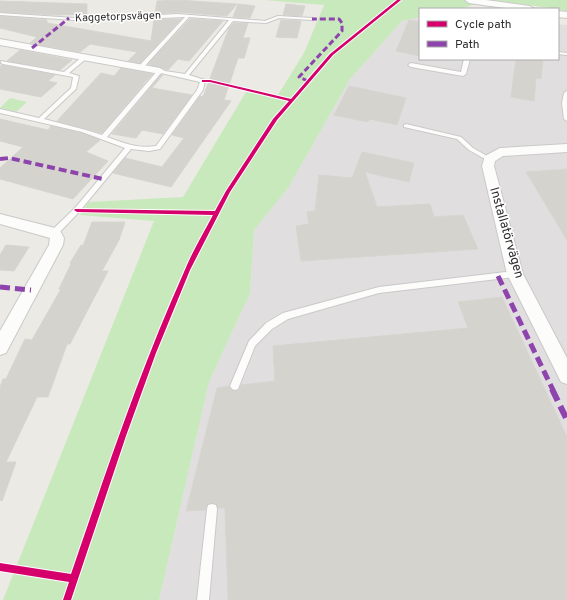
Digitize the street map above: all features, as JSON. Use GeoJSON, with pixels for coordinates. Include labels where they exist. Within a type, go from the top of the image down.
{"type":"FeatureCollection","features":[{"type":"Feature","properties":{"kind":"street"},"geometry":{"type":"LineString","coordinates":[[469,0],[523,8]]}},
{"type":"Feature","properties":{"kind":"street"},"geometry":{"type":"LineString","coordinates":[[0,42],[160,71]]}},
{"type":"Feature","properties":{"kind":"street"},"geometry":{"type":"LineString","coordinates":[[489,159],[500,152],[567,148]]}},
{"type":"Feature","properties":{"kind":"street","name":"Installatörvägen"},"geometry":{"type":"LineString","coordinates":[[489,159],[488,166],[515,274],[567,376]]}},
{"type":"Feature","properties":{"kind":"street"},"geometry":{"type":"LineString","coordinates":[[0,219],[54,233],[57,238],[56,246],[0,348]]}},
{"type":"Feature","properties":{"kind":"lane","name":"Kaggetorpsvägen"},"geometry":{"type":"LineString","coordinates":[[0,14],[88,20],[188,16],[266,22],[278,17],[312,19]]}},
{"type":"Feature","properties":{"kind":"lane","name":"Kaggetorpsvägen"},"geometry":{"type":"LineString","coordinates":[[141,67],[188,16]]}},
{"type":"Feature","properties":{"kind":"lane"},"geometry":{"type":"LineString","coordinates":[[186,76],[232,19]]}},
{"type":"Feature","properties":{"kind":"lane"},"geometry":{"type":"LineString","coordinates":[[66,73],[85,57]]}},
{"type":"Feature","properties":{"kind":"lane"},"geometry":{"type":"LineString","coordinates":[[411,65],[463,74],[467,60]]}},
{"type":"Feature","properties":{"kind":"lane"},"geometry":{"type":"LineString","coordinates":[[3,62],[76,76],[74,88],[40,120]]}},
{"type":"Feature","properties":{"kind":"lane"},"geometry":{"type":"LineString","coordinates":[[0,111],[104,137],[129,147],[148,150],[158,148],[202,85],[203,81],[160,71],[104,137]]}},
{"type":"Feature","properties":{"kind":"lane"},"geometry":{"type":"LineString","coordinates":[[567,93],[565,103],[567,119]]}},
{"type":"Feature","properties":{"kind":"lane"},"geometry":{"type":"LineString","coordinates":[[406,126],[459,138],[471,149],[489,159]]}},
{"type":"Feature","properties":{"kind":"lane"},"geometry":{"type":"LineString","coordinates":[[54,233],[77,210],[129,147]]}},
{"type":"Feature","properties":{"kind":"lane"},"geometry":{"type":"LineString","coordinates":[[235,386],[252,344],[269,326],[286,316],[379,290],[515,274]]}},
{"type":"Feature","properties":{"kind":"lane"},"geometry":{"type":"LineString","coordinates":[[203,600],[212,509]]}},
{"type":"Feature","properties":{"kind":"shaded area"},"geometry":{"type":"Polygon","coordinates":[[[419,17],[419,60],[559,60],[559,24],[567,25],[567,600],[159,600],[209,382],[250,293],[254,230],[288,188],[350,79],[402,21],[419,17]]]}},
{"type":"Feature","properties":{"kind":"green space"},"geometry":{"type":"Polygon","coordinates":[[[264,0],[488,0],[463,8],[419,8],[419,17],[402,21],[350,79],[288,188],[254,230],[250,293],[209,382],[159,600],[3,600],[154,221],[80,215],[89,202],[183,197],[246,92],[276,98],[304,53],[324,5],[264,0]]]}},
{"type":"Feature","properties":{"kind":"green space"},"geometry":{"type":"Polygon","coordinates":[[[492,0],[567,0],[567,12],[559,8],[492,0]]]}},
{"type":"Feature","properties":{"kind":"green space"},"geometry":{"type":"Polygon","coordinates":[[[10,98],[27,102],[16,112],[0,108],[10,98]]]}},
{"type":"Feature","properties":{"kind":"building"},"geometry":{"type":"Polygon","coordinates":[[[178,0],[237,4],[227,16],[178,12],[155,14],[157,1],[178,0]]]}},
{"type":"Feature","properties":{"kind":"building"},"geometry":{"type":"Polygon","coordinates":[[[0,1],[87,4],[87,14],[57,15],[0,12],[0,1]]]}},
{"type":"Feature","properties":{"kind":"building"},"geometry":{"type":"Polygon","coordinates":[[[238,4],[255,6],[250,18],[233,17],[238,4]]]}},
{"type":"Feature","properties":{"kind":"building"},"geometry":{"type":"Polygon","coordinates":[[[286,4],[305,6],[302,16],[283,15],[286,4]]]}},
{"type":"Feature","properties":{"kind":"building"},"geometry":{"type":"Polygon","coordinates":[[[0,16],[47,20],[47,23],[151,41],[154,20],[181,19],[140,63],[128,61],[137,52],[90,44],[80,52],[30,43],[37,37],[0,28],[0,16]]]}},
{"type":"Feature","properties":{"kind":"building"},"geometry":{"type":"Polygon","coordinates":[[[190,19],[223,21],[189,61],[178,59],[168,70],[148,64],[190,19]]]}},
{"type":"Feature","properties":{"kind":"building"},"geometry":{"type":"Polygon","coordinates":[[[281,20],[301,21],[297,38],[276,37],[281,20]]]}},
{"type":"Feature","properties":{"kind":"building"},"geometry":{"type":"Polygon","coordinates":[[[409,20],[419,22],[419,56],[396,51],[409,20]]]}},
{"type":"Feature","properties":{"kind":"building"},"geometry":{"type":"Polygon","coordinates":[[[234,23],[248,23],[243,38],[250,38],[244,58],[238,58],[224,100],[231,101],[171,187],[113,173],[125,158],[162,167],[184,138],[172,135],[200,96],[203,97],[229,28],[234,23]]]}},
{"type":"Feature","properties":{"kind":"building"},"geometry":{"type":"Polygon","coordinates":[[[20,50],[72,60],[60,70],[7,61],[20,50]]]}},
{"type":"Feature","properties":{"kind":"building"},"geometry":{"type":"Polygon","coordinates":[[[516,60],[543,60],[541,79],[536,78],[534,101],[511,97],[516,60]]]}},
{"type":"Feature","properties":{"kind":"building"},"geometry":{"type":"Polygon","coordinates":[[[2,65],[55,75],[48,81],[57,83],[41,97],[0,89],[0,66],[2,65]]]}},
{"type":"Feature","properties":{"kind":"building"},"geometry":{"type":"Polygon","coordinates":[[[121,68],[152,74],[102,133],[57,121],[101,73],[114,76],[121,68]]]}},
{"type":"Feature","properties":{"kind":"building"},"geometry":{"type":"Polygon","coordinates":[[[161,75],[163,75],[152,88],[192,95],[163,134],[142,130],[136,138],[112,134],[161,75]]]}},
{"type":"Feature","properties":{"kind":"building"},"geometry":{"type":"Polygon","coordinates":[[[349,86],[406,98],[397,125],[370,119],[368,122],[334,115],[349,86]]]}},
{"type":"Feature","properties":{"kind":"building"},"geometry":{"type":"Polygon","coordinates":[[[0,119],[48,130],[51,126],[82,133],[100,140],[86,152],[108,161],[73,199],[0,179],[0,168],[23,147],[0,141],[0,119]]]}},
{"type":"Feature","properties":{"kind":"building"},"geometry":{"type":"Polygon","coordinates":[[[362,152],[414,163],[409,182],[365,172],[377,207],[430,204],[434,217],[463,215],[478,249],[301,261],[296,226],[309,224],[307,212],[315,211],[319,175],[352,178],[362,152]]]}},
{"type":"Feature","properties":{"kind":"building"},"geometry":{"type":"Polygon","coordinates":[[[567,169],[567,240],[526,172],[567,169]]]}},
{"type":"Feature","properties":{"kind":"building"},"geometry":{"type":"Polygon","coordinates":[[[92,222],[125,222],[119,240],[102,271],[108,271],[70,344],[67,344],[48,397],[37,397],[6,462],[16,462],[2,501],[0,500],[0,387],[3,379],[6,379],[25,339],[32,340],[61,289],[59,289],[71,264],[70,263],[81,245],[83,246],[92,222]]]}},
{"type":"Feature","properties":{"kind":"building"},"geometry":{"type":"Polygon","coordinates":[[[6,245],[29,247],[14,271],[0,270],[0,255],[6,245]]]}},
{"type":"Feature","properties":{"kind":"building"},"geometry":{"type":"Polygon","coordinates":[[[502,297],[567,437],[567,600],[228,600],[225,508],[218,508],[216,504],[212,503],[207,505],[205,510],[186,511],[217,388],[229,386],[231,390],[235,391],[239,390],[241,385],[275,381],[273,346],[468,328],[458,302],[502,297]]]}},
{"type":"Feature","properties":{"kind":"marked path"},"geometry":{"type":"LineString","coordinates":[[32,48],[69,18]]}},
{"type":"Feature","properties":{"kind":"marked path"},"geometry":{"type":"LineString","coordinates":[[308,81],[299,77],[342,31],[342,23],[339,19],[312,19]]}},
{"type":"Feature","properties":{"kind":"marked path"},"geometry":{"type":"LineString","coordinates":[[0,159],[9,158],[103,179]]}},
{"type":"Feature","properties":{"kind":"marked path"},"geometry":{"type":"LineString","coordinates":[[498,276],[567,420]]}},
{"type":"Feature","properties":{"kind":"marked path"},"geometry":{"type":"LineString","coordinates":[[0,287],[31,290]]}},
{"type":"Feature","properties":{"kind":"cycle path"},"geometry":{"type":"LineString","coordinates":[[67,600],[122,436],[153,353],[187,270],[228,192],[275,119],[332,55],[399,0]]}},
{"type":"Feature","properties":{"kind":"cycle path"},"geometry":{"type":"LineString","coordinates":[[203,81],[210,81],[290,100]]}},
{"type":"Feature","properties":{"kind":"cycle path"},"geometry":{"type":"LineString","coordinates":[[77,210],[216,213]]}},
{"type":"Feature","properties":{"kind":"cycle path"},"geometry":{"type":"LineString","coordinates":[[0,567],[74,579]]}}]}
